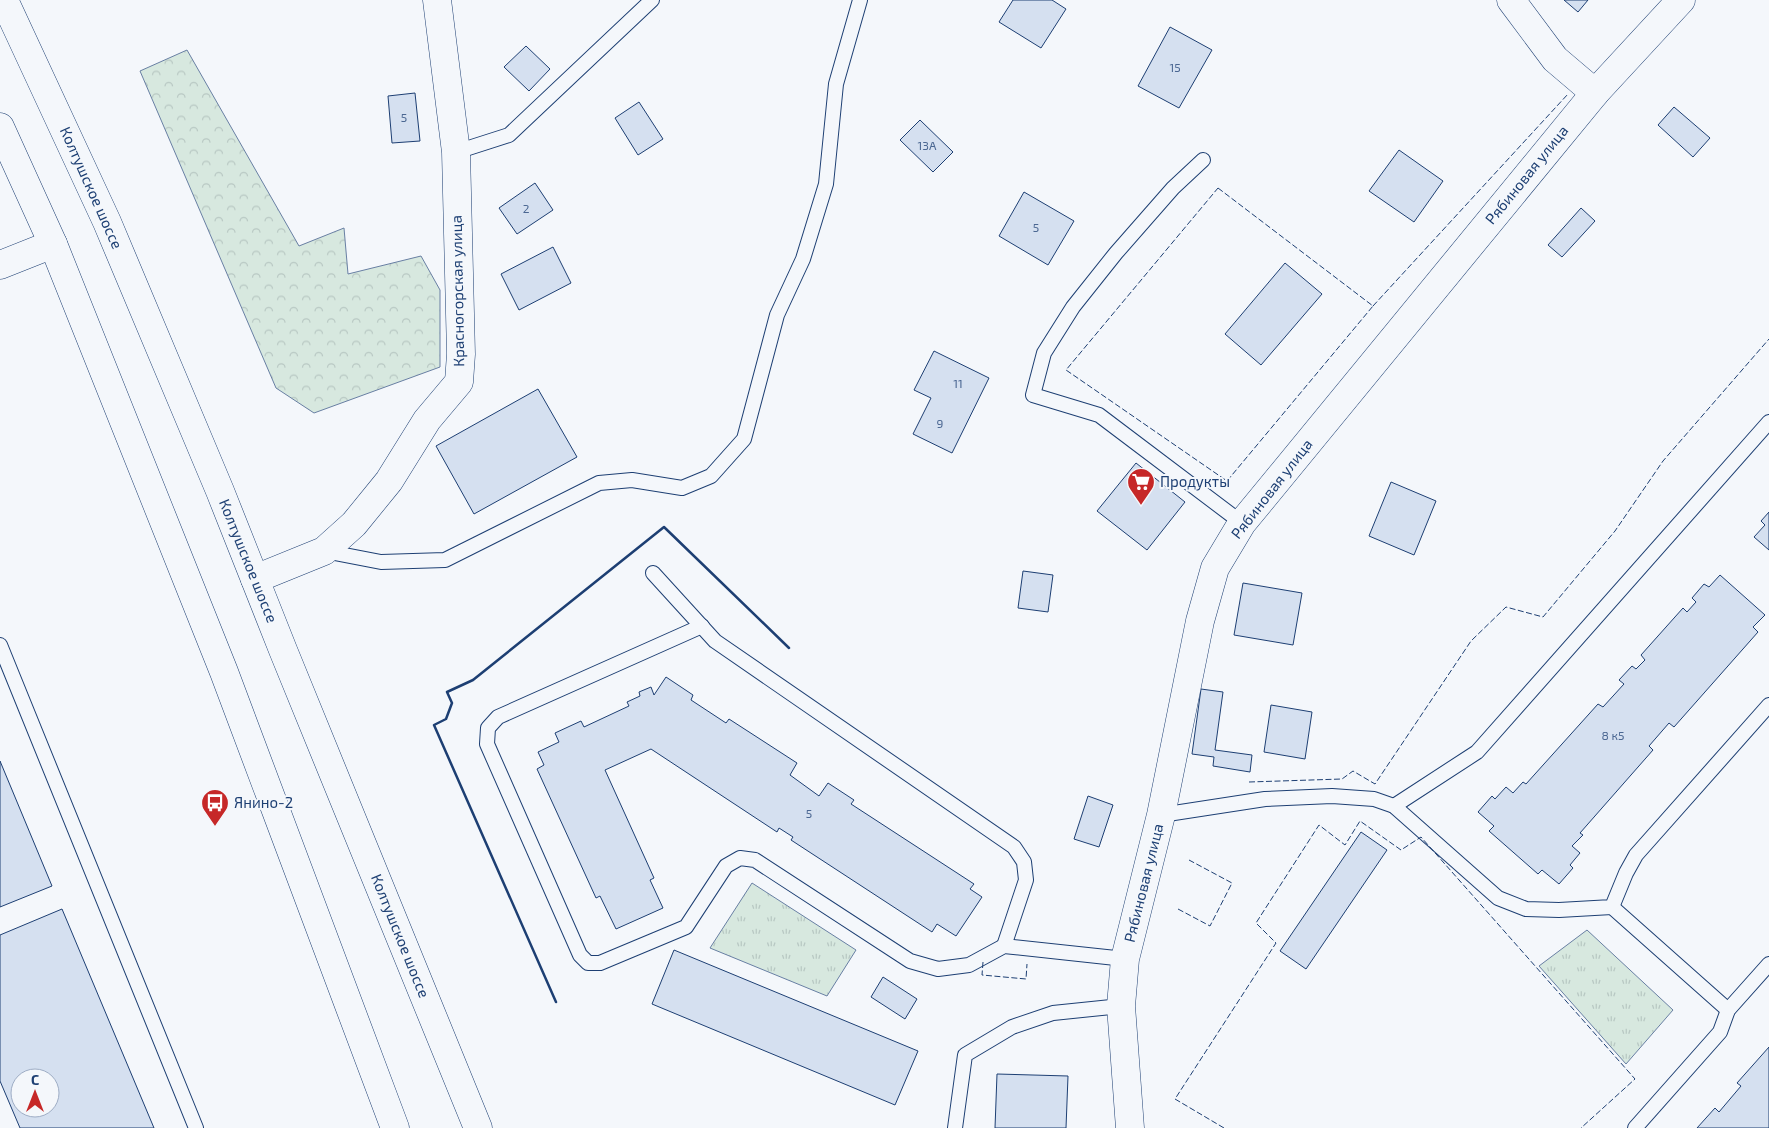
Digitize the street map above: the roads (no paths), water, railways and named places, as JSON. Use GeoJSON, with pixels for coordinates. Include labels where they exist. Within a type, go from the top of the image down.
{"type":"FeatureCollection","features":[{"type":"Feature","properties":{"kind":"main road","name":"Колтушское шоссе"},"geometry":{"type":"LineString","coordinates":[[4,0],[107,222],[220,491],[478,1128]]}},
{"type":"Feature","properties":{"kind":"main road","name":"Красногорская улица"},"geometry":{"type":"LineString","coordinates":[[255,579],[324,551],[354,524],[389,481],[427,420],[459,382],[461,354],[456,152],[437,0]]}},
{"type":"Feature","properties":{"kind":"main road"},"geometry":{"type":"LineString","coordinates":[[1511,0],[1555,59],[1595,93]]}},
{"type":"Feature","properties":{"kind":"main road","name":"Рябиновая улица"},"geometry":{"type":"LineString","coordinates":[[1130,1128],[1121,1006],[1125,959],[1161,815],[1200,621],[1215,568],[1242,523],[1595,93],[1680,0]]}},
{"type":"Feature","properties":{"kind":"main road"},"geometry":{"type":"LineString","coordinates":[[0,127],[54,244],[224,672],[395,1128]]}},
{"type":"Feature","properties":{"kind":"main road"},"geometry":{"type":"LineString","coordinates":[[0,265],[54,244]]}},
{"type":"Feature","properties":{"kind":"lane"},"geometry":{"type":"LineString","coordinates":[[456,152],[509,135],[652,0]]}},
{"type":"Feature","properties":{"kind":"lane"},"geometry":{"type":"LineString","coordinates":[[324,551],[381,562],[445,560],[598,483],[632,480],[682,488],[711,476],[744,439],[777,315],[803,259],[824,193],[836,84],[860,0]]}},
{"type":"Feature","properties":{"kind":"lane"},"geometry":{"type":"LineString","coordinates":[[1203,160],[1161,202],[1116,253],[1073,307],[1044,353],[1033,396],[1098,415],[1242,523]]}},
{"type":"Feature","properties":{"kind":"lane"},"geometry":{"type":"LineString","coordinates":[[1394,806],[1477,752],[1769,422]]}},
{"type":"Feature","properties":{"kind":"lane"},"geometry":{"type":"LineString","coordinates":[[654,572],[715,641],[1014,847],[1024,862],[1026,880],[1004,946]]}},
{"type":"Feature","properties":{"kind":"lane"},"geometry":{"type":"LineString","coordinates":[[702,626],[498,717],[488,728],[487,744],[580,955],[588,963],[600,963],[686,927],[726,866],[740,858],[755,860],[910,961],[938,970],[969,965],[1004,946],[1125,959]]}},
{"type":"Feature","properties":{"kind":"lane"},"geometry":{"type":"LineString","coordinates":[[0,644],[196,1128]]}},
{"type":"Feature","properties":{"kind":"lane"},"geometry":{"type":"LineString","coordinates":[[1612,907],[1626,873],[1636,855],[1769,705]]}},
{"type":"Feature","properties":{"kind":"lane"},"geometry":{"type":"LineString","coordinates":[[1161,815],[1265,799],[1332,796],[1374,799],[1394,806],[1498,898],[1526,909],[1559,910],[1612,907],[1728,1010]]}},
{"type":"Feature","properties":{"kind":"lane"},"geometry":{"type":"LineString","coordinates":[[1635,1128],[1720,1032],[1728,1010],[1769,964]]}},
{"type":"Feature","properties":{"kind":"lane"},"geometry":{"type":"LineString","coordinates":[[955,1128],[965,1055],[1012,1026],[1053,1013],[1121,1006]]}},
{"type":"Feature","properties":{"kind":"place","name":"Продукты"},"geometry":{"type":"Point","coordinates":[1141,506]}},
{"type":"Feature","properties":{"kind":"place","name":"Янино-2"},"geometry":{"type":"Point","coordinates":[215,827]}}]}
